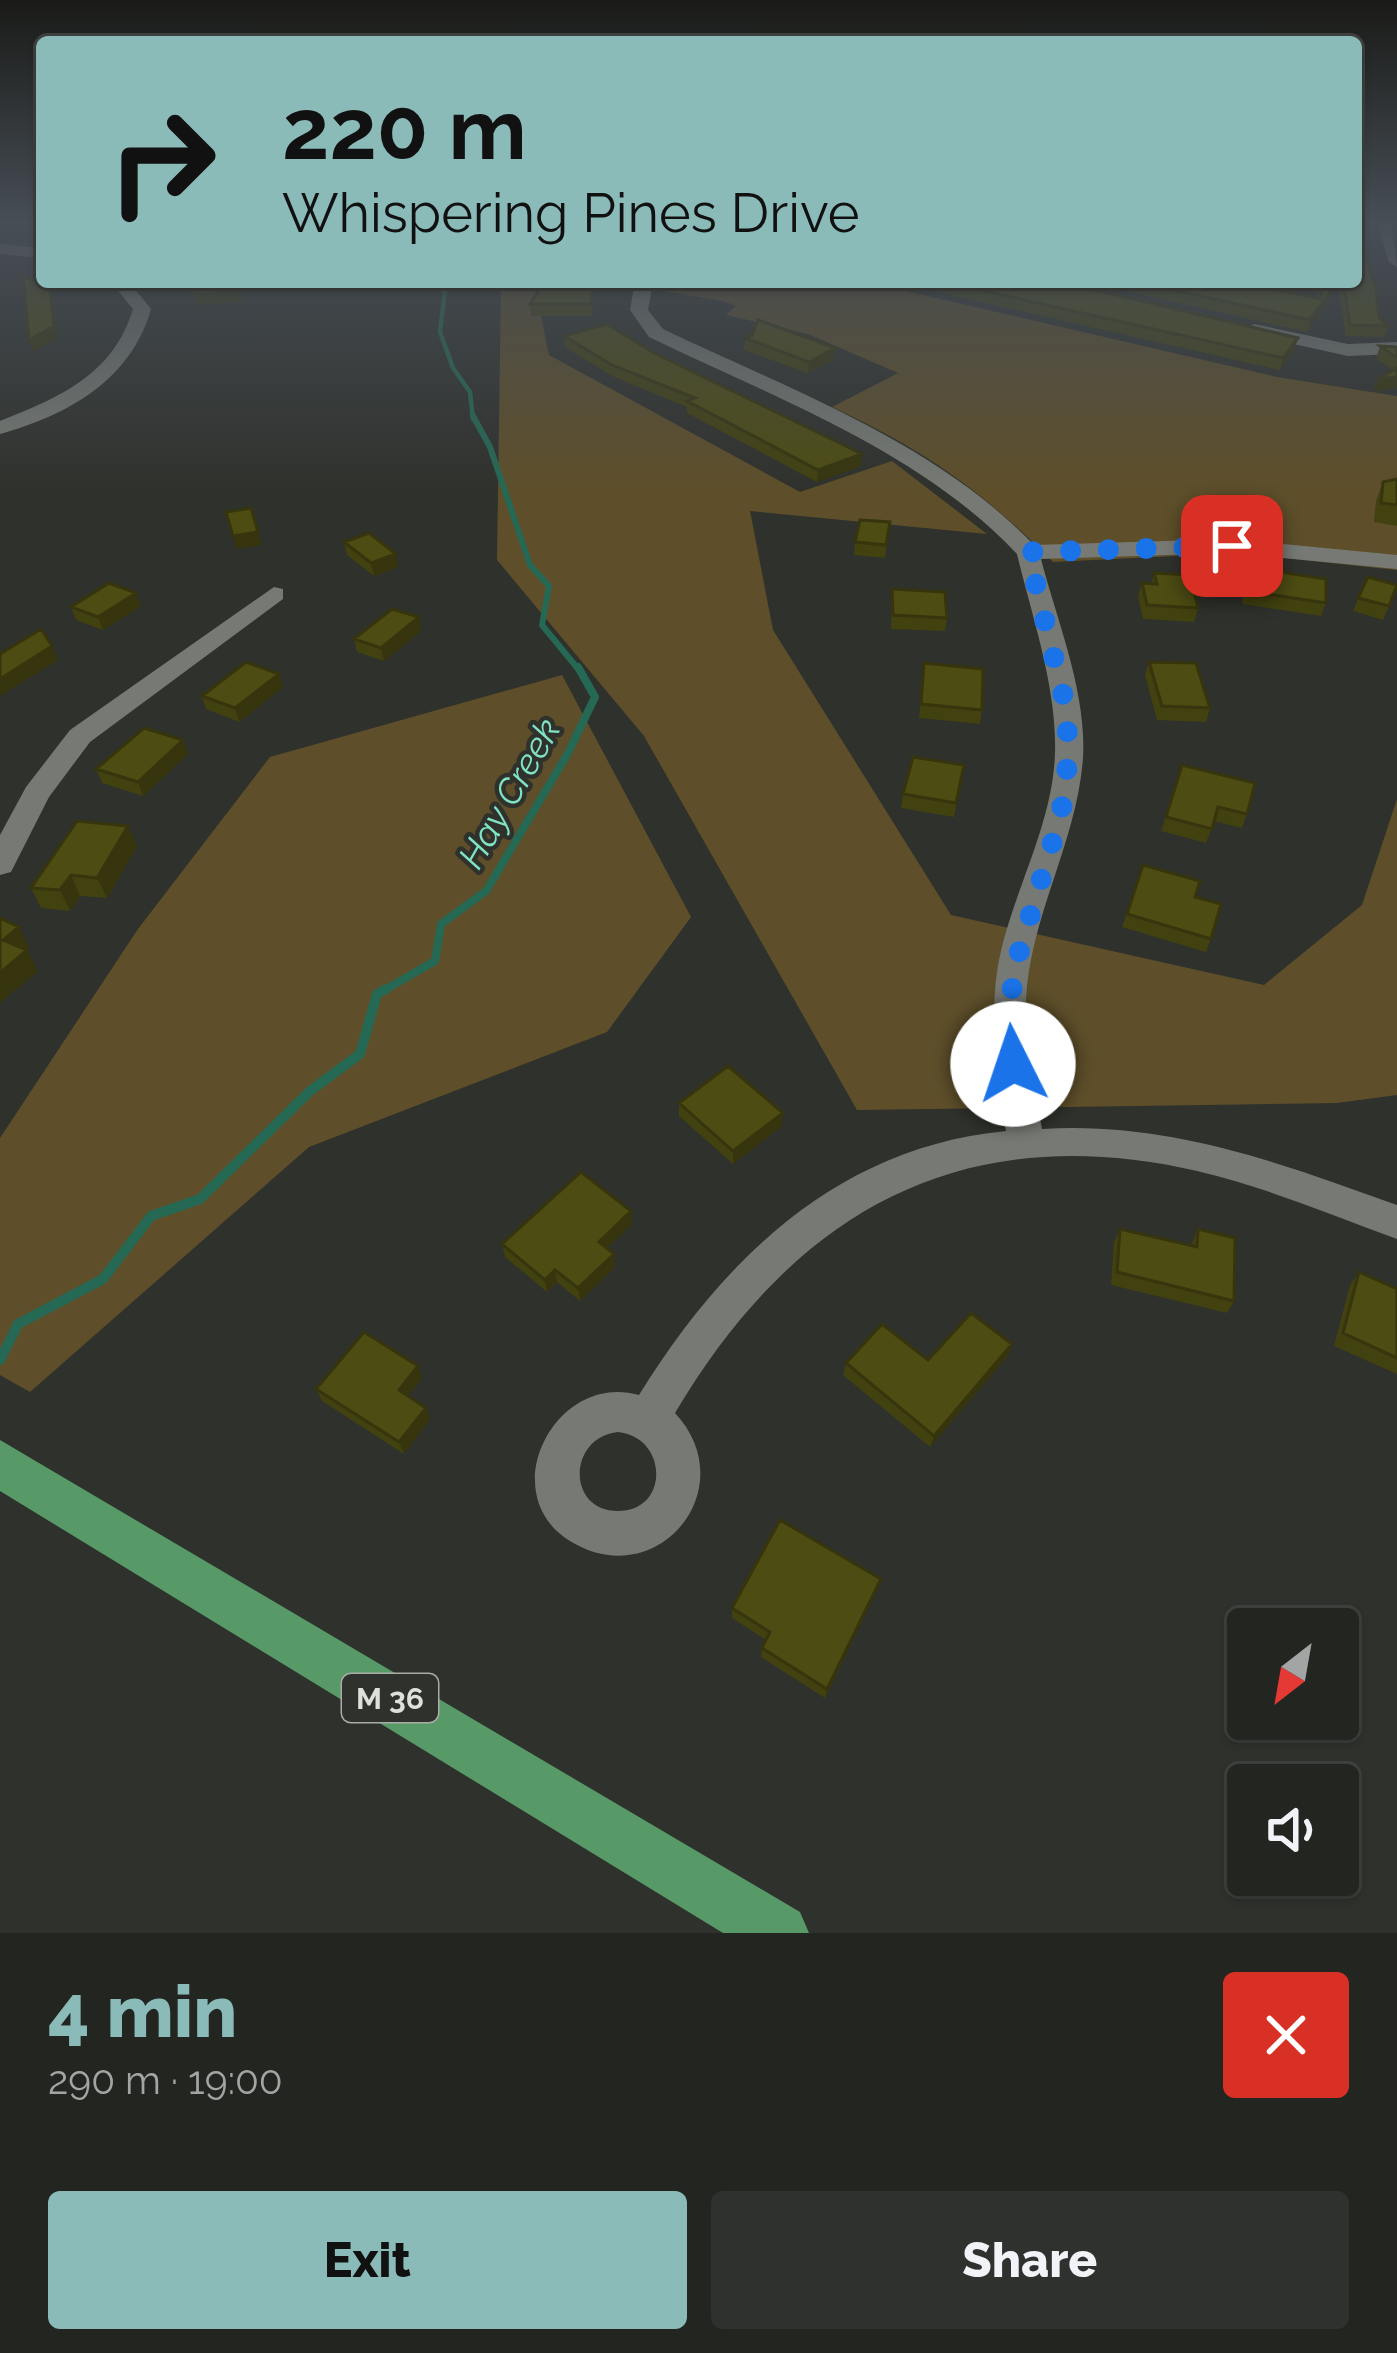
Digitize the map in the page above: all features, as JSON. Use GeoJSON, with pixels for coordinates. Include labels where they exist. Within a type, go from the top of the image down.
{"type":"FeatureCollection","features":[{"type":"Feature","properties":{"kind":"main road","name":"M 36"},"geometry":{"type":"LineString","coordinates":[[0,1464],[779,1933]]}},
{"type":"Feature","properties":{"kind":"street"},"geometry":{"type":"LineString","coordinates":[[0,428],[69,398],[124,359],[136,340],[141,312]]}},
{"type":"Feature","properties":{"kind":"street"},"geometry":{"type":"LineString","coordinates":[[638,312],[656,333],[897,449],[1008,531],[1028,552],[1065,703],[1069,753],[1061,814],[1019,942],[1009,1000],[1026,1144]]}},
{"type":"Feature","properties":{"kind":"street"},"geometry":{"type":"LineString","coordinates":[[1236,326],[1336,348],[1397,348]]}},
{"type":"Feature","properties":{"kind":"street"},"geometry":{"type":"LineString","coordinates":[[1028,552],[1232,546],[1397,562]]}},
{"type":"Feature","properties":{"kind":"street"},"geometry":{"type":"LineString","coordinates":[[0,866],[36,794],[80,736],[274,594]]}},
{"type":"Feature","properties":{"kind":"street"},"geometry":{"type":"LineString","coordinates":[[648,1419],[691,1345],[766,1256],[805,1226],[889,1176],[934,1161],[1026,1144],[1124,1145],[1211,1159],[1397,1222]]}},
{"type":"Feature","properties":{"kind":"shaded area"},"geometry":{"type":"Polygon","coordinates":[[[501,312],[540,312],[549,355],[800,492],[892,461],[987,534],[750,511],[773,630],[951,915],[1264,985],[1362,905],[1397,799],[1397,1095],[1337,1103],[857,1110],[644,736],[497,560],[501,312]]]}},
{"type":"Feature","properties":{"kind":"shaded area"},"geometry":{"type":"Polygon","coordinates":[[[997,312],[1277,377],[1397,396],[1397,570],[1236,553],[1053,562],[950,474],[896,439],[832,407],[898,373],[808,334],[726,315],[997,312]]]}},
{"type":"Feature","properties":{"kind":"shaded area"},"geometry":{"type":"Polygon","coordinates":[[[562,675],[691,917],[607,1032],[309,1147],[30,1392],[0,1375],[0,1138],[138,929],[270,757],[562,675]]]}},
{"type":"Feature","properties":{"kind":"building"},"geometry":{"type":"Polygon","coordinates":[[[26,312],[53,312],[54,326],[29,340],[26,312]]]}},
{"type":"Feature","properties":{"kind":"building"},"geometry":{"type":"Polygon","coordinates":[[[1079,312],[1189,312],[1298,338],[1283,358],[1079,312]]]}},
{"type":"Feature","properties":{"kind":"building"},"geometry":{"type":"Polygon","coordinates":[[[1275,312],[1316,312],[1310,320],[1275,312]]]}},
{"type":"Feature","properties":{"kind":"building"},"geometry":{"type":"Polygon","coordinates":[[[1348,312],[1379,312],[1388,326],[1350,325],[1348,312]]]}},
{"type":"Feature","properties":{"kind":"building"},"geometry":{"type":"Polygon","coordinates":[[[758,320],[835,348],[809,362],[745,338],[752,335],[758,320]]]}},
{"type":"Feature","properties":{"kind":"building"},"geometry":{"type":"Polygon","coordinates":[[[607,324],[654,353],[862,454],[818,470],[687,401],[695,398],[612,365],[564,336],[607,324]]]}},
{"type":"Feature","properties":{"kind":"building"},"geometry":{"type":"Polygon","coordinates":[[[1380,346],[1397,347],[1397,358],[1380,346]]]}},
{"type":"Feature","properties":{"kind":"building"},"geometry":{"type":"Polygon","coordinates":[[[1397,479],[1397,505],[1381,503],[1383,482],[1397,479]]]}},
{"type":"Feature","properties":{"kind":"building"},"geometry":{"type":"Polygon","coordinates":[[[251,508],[258,532],[233,536],[226,512],[251,508]]]}},
{"type":"Feature","properties":{"kind":"building"},"geometry":{"type":"Polygon","coordinates":[[[860,520],[890,522],[886,545],[855,542],[860,520]]]}},
{"type":"Feature","properties":{"kind":"building"},"geometry":{"type":"Polygon","coordinates":[[[369,533],[396,554],[371,563],[344,542],[369,533]]]}},
{"type":"Feature","properties":{"kind":"building"},"geometry":{"type":"Polygon","coordinates":[[[1247,567],[1326,579],[1326,603],[1246,591],[1247,567]]]}},
{"type":"Feature","properties":{"kind":"building"},"geometry":{"type":"Polygon","coordinates":[[[1154,573],[1190,575],[1198,608],[1147,605],[1142,583],[1157,584],[1154,573]]]}},
{"type":"Feature","properties":{"kind":"building"},"geometry":{"type":"Polygon","coordinates":[[[1368,577],[1397,585],[1389,606],[1358,598],[1368,577]]]}},
{"type":"Feature","properties":{"kind":"building"},"geometry":{"type":"Polygon","coordinates":[[[109,583],[136,593],[98,617],[71,607],[109,583]]]}},
{"type":"Feature","properties":{"kind":"building"},"geometry":{"type":"Polygon","coordinates":[[[892,589],[945,592],[947,618],[893,615],[892,589]]]}},
{"type":"Feature","properties":{"kind":"building"},"geometry":{"type":"Polygon","coordinates":[[[392,609],[419,617],[381,648],[354,639],[392,609]]]}},
{"type":"Feature","properties":{"kind":"building"},"geometry":{"type":"Polygon","coordinates":[[[41,629],[52,646],[0,679],[0,654],[41,629]]]}},
{"type":"Feature","properties":{"kind":"building"},"geometry":{"type":"Polygon","coordinates":[[[246,662],[279,674],[235,708],[202,696],[246,662]]]}},
{"type":"Feature","properties":{"kind":"building"},"geometry":{"type":"Polygon","coordinates":[[[1149,662],[1196,663],[1210,708],[1162,706],[1149,662]]]}},
{"type":"Feature","properties":{"kind":"building"},"geometry":{"type":"Polygon","coordinates":[[[924,663],[983,669],[982,710],[921,704],[924,663]]]}},
{"type":"Feature","properties":{"kind":"building"},"geometry":{"type":"Polygon","coordinates":[[[144,728],[183,740],[138,782],[96,769],[144,728]]]}},
{"type":"Feature","properties":{"kind":"building"},"geometry":{"type":"Polygon","coordinates":[[[913,757],[964,765],[956,803],[903,794],[913,757]]]}},
{"type":"Feature","properties":{"kind":"building"},"geometry":{"type":"Polygon","coordinates":[[[1182,765],[1255,783],[1247,814],[1218,807],[1212,829],[1166,817],[1182,765]]]}},
{"type":"Feature","properties":{"kind":"building"},"geometry":{"type":"Polygon","coordinates":[[[77,821],[128,826],[97,878],[71,875],[60,890],[31,888],[77,821]]]}},
{"type":"Feature","properties":{"kind":"building"},"geometry":{"type":"Polygon","coordinates":[[[1143,865],[1200,881],[1195,897],[1221,904],[1211,939],[1127,914],[1143,865]]]}},
{"type":"Feature","properties":{"kind":"building"},"geometry":{"type":"Polygon","coordinates":[[[0,918],[19,927],[3,940],[27,950],[0,973],[0,918]]]}},
{"type":"Feature","properties":{"kind":"building"},"geometry":{"type":"Polygon","coordinates":[[[728,1066],[783,1113],[733,1151],[679,1103],[728,1066]]]}},
{"type":"Feature","properties":{"kind":"building"},"geometry":{"type":"Polygon","coordinates":[[[581,1172],[631,1211],[599,1242],[614,1254],[578,1288],[555,1270],[545,1280],[502,1244],[581,1172]]]}},
{"type":"Feature","properties":{"kind":"building"},"geometry":{"type":"Polygon","coordinates":[[[1120,1229],[1197,1247],[1198,1229],[1235,1238],[1234,1301],[1117,1272],[1120,1229]]]}},
{"type":"Feature","properties":{"kind":"building"},"geometry":{"type":"Polygon","coordinates":[[[1359,1272],[1397,1289],[1397,1358],[1343,1333],[1359,1272]]]}},
{"type":"Feature","properties":{"kind":"building"},"geometry":{"type":"Polygon","coordinates":[[[971,1313],[1012,1344],[934,1436],[846,1363],[882,1324],[928,1360],[971,1313]]]}},
{"type":"Feature","properties":{"kind":"building"},"geometry":{"type":"Polygon","coordinates":[[[364,1332],[418,1366],[399,1390],[426,1408],[399,1442],[316,1389],[364,1332]]]}},
{"type":"Feature","properties":{"kind":"building"},"geometry":{"type":"Polygon","coordinates":[[[780,1520],[881,1579],[827,1689],[762,1648],[770,1632],[732,1608],[780,1520]]]}},
{"type":"Feature","properties":{"kind":"waterway","name":"Hay Creek"},"geometry":{"type":"LineString","coordinates":[[442,312],[440,332],[453,368],[470,392],[473,419]]}},
{"type":"Feature","properties":{"kind":"waterway","name":"Hay Creek"},"geometry":{"type":"LineString","coordinates":[[473,416],[490,447],[530,565],[549,586],[542,625],[579,670]]}},
{"type":"Feature","properties":{"kind":"waterway","name":"Hay Creek"},"geometry":{"type":"LineString","coordinates":[[381,992],[435,961],[441,924],[486,891],[568,753],[595,697],[578,667]]}},
{"type":"Feature","properties":{"kind":"waterway","name":"Hay Creek"},"geometry":{"type":"LineString","coordinates":[[0,1360],[18,1324],[103,1279],[151,1216],[200,1199],[310,1091],[360,1054],[377,994],[386,989]]}},
{"type":"Feature","properties":{"kind":"route"},"geometry":{"type":"LineString","coordinates":[[1013,1064],[1012,976],[1066,795],[1069,753],[1065,703],[1028,552],[1232,546]]}}]}
